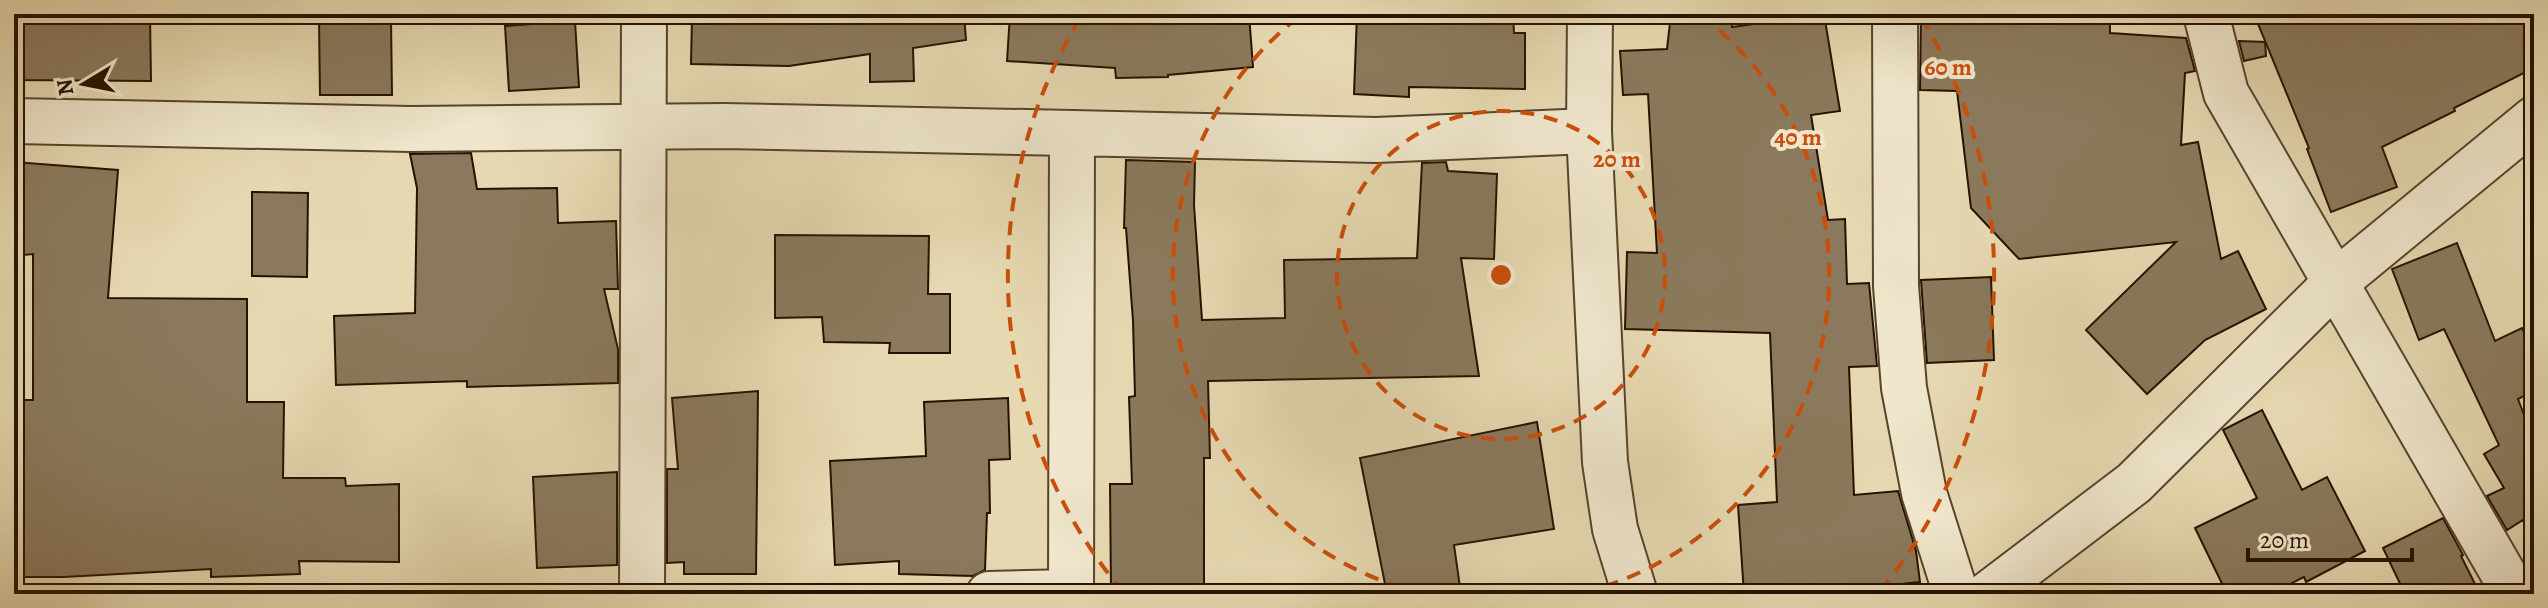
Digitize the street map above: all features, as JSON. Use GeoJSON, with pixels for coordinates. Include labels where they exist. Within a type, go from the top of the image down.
{"type":"FeatureCollection","features":[{"type":"Feature","properties":{"kind":"street"},"geometry":{"type":"LineString","coordinates":[[642,594],[644,14]]}},
{"type":"Feature","properties":{"kind":"street"},"geometry":{"type":"LineString","coordinates":[[1590,14],[1589,131],[1605,462],[1615,529],[1635,594]]}},
{"type":"Feature","properties":{"kind":"street"},"geometry":{"type":"LineString","coordinates":[[1895,14],[1896,286],[1904,388],[1924,493],[1956,594]]}},
{"type":"Feature","properties":{"kind":"street"},"geometry":{"type":"LineString","coordinates":[[2206,14],[2226,93],[2515,594]]}},
{"type":"Feature","properties":{"kind":"street"},"geometry":{"type":"LineString","coordinates":[[1988,594],[2134,483],[2336,282],[2534,119]]}},
{"type":"Feature","properties":{"kind":"street"},"geometry":{"type":"LineString","coordinates":[[14,121],[411,129],[724,126],[1376,140],[1589,131]]}},
{"type":"Feature","properties":{"kind":"street"},"geometry":{"type":"LineString","coordinates":[[989,594],[1071,593],[1072,133]]}},
{"type":"Feature","properties":{"kind":"building"},"geometry":{"type":"Polygon","coordinates":[[[14,14],[85,18],[85,15],[150,15],[151,81],[14,80],[14,14]]]}},
{"type":"Feature","properties":{"kind":"building"},"geometry":{"type":"Polygon","coordinates":[[[805,14],[964,14],[966,40],[913,48],[914,81],[870,82],[870,54],[789,66],[691,64],[692,17],[805,19],[805,14]]]}},
{"type":"Feature","properties":{"kind":"building"},"geometry":{"type":"Polygon","coordinates":[[[1010,14],[1249,14],[1253,67],[1168,77],[1116,78],[1115,68],[1007,61],[1010,14]]]}},
{"type":"Feature","properties":{"kind":"building"},"geometry":{"type":"Polygon","coordinates":[[[1357,14],[1513,14],[1514,33],[1525,33],[1525,89],[1409,87],[1409,97],[1354,94],[1357,14]]]}},
{"type":"Feature","properties":{"kind":"building"},"geometry":{"type":"Polygon","coordinates":[[[1671,14],[1733,14],[1732,27],[1824,14],[1840,111],[1811,115],[1828,220],[1845,219],[1847,284],[1869,283],[1877,366],[1849,367],[1854,495],[1898,491],[1916,551],[1920,582],[1810,594],[1744,594],[1738,505],[1777,502],[1770,333],[1625,329],[1627,252],[1657,253],[1648,94],[1623,95],[1620,51],[1667,49],[1671,14]]]}},
{"type":"Feature","properties":{"kind":"building"},"geometry":{"type":"Polygon","coordinates":[[[1921,14],[2110,14],[2110,33],[2186,38],[2195,71],[2185,73],[2181,145],[2198,142],[2221,259],[2238,251],[2266,309],[2205,340],[2147,394],[2086,330],[2176,242],[2019,259],[1971,208],[1957,91],[1920,90],[1921,14]]]}},
{"type":"Feature","properties":{"kind":"building"},"geometry":{"type":"Polygon","coordinates":[[[2254,14],[2534,14],[2534,68],[2382,147],[2397,187],[2331,212],[2309,148],[2254,14]]]}},
{"type":"Feature","properties":{"kind":"building"},"geometry":{"type":"Polygon","coordinates":[[[319,19],[391,19],[392,95],[320,95],[319,19]]]}},
{"type":"Feature","properties":{"kind":"building"},"geometry":{"type":"Polygon","coordinates":[[[575,21],[579,87],[509,91],[505,26],[575,21]]]}},
{"type":"Feature","properties":{"kind":"building"},"geometry":{"type":"Polygon","coordinates":[[[2239,41],[2265,42],[2266,56],[2244,61],[2239,41]]]}},
{"type":"Feature","properties":{"kind":"building"},"geometry":{"type":"Polygon","coordinates":[[[471,153],[477,189],[557,188],[558,223],[616,221],[618,289],[604,289],[618,349],[618,383],[467,387],[467,381],[336,385],[334,316],[415,313],[417,188],[410,154],[471,153]]]}},
{"type":"Feature","properties":{"kind":"building"},"geometry":{"type":"Polygon","coordinates":[[[1126,160],[1195,162],[1194,205],[1202,320],[1285,318],[1284,260],[1417,258],[1422,163],[1446,162],[1448,171],[1497,174],[1494,259],[1461,258],[1479,376],[1208,381],[1210,458],[1204,458],[1204,590],[1111,591],[1110,484],[1132,484],[1129,397],[1135,396],[1133,321],[1124,228],[1126,160]]]}},
{"type":"Feature","properties":{"kind":"building"},"geometry":{"type":"Polygon","coordinates":[[[14,162],[118,170],[108,298],[247,299],[247,402],[284,402],[283,478],[345,478],[346,486],[399,484],[399,562],[299,561],[300,574],[211,577],[211,569],[14,577],[14,400],[33,400],[33,254],[14,256],[14,162]]]}},
{"type":"Feature","properties":{"kind":"building"},"geometry":{"type":"Polygon","coordinates":[[[252,192],[308,193],[307,277],[252,276],[252,192]]]}},
{"type":"Feature","properties":{"kind":"building"},"geometry":{"type":"Polygon","coordinates":[[[775,235],[929,236],[928,294],[950,294],[950,353],[889,353],[890,343],[824,342],[822,317],[775,318],[775,235]]]}},
{"type":"Feature","properties":{"kind":"building"},"geometry":{"type":"Polygon","coordinates":[[[2457,243],[2495,341],[2522,328],[2534,352],[2534,391],[2518,399],[2529,428],[2534,426],[2534,540],[2523,520],[2507,530],[2487,496],[2504,488],[2484,454],[2499,445],[2444,329],[2419,340],[2392,269],[2457,243]]]}},
{"type":"Feature","properties":{"kind":"building"},"geometry":{"type":"Polygon","coordinates":[[[1991,277],[1994,360],[1927,363],[1921,280],[1991,277]]]}},
{"type":"Feature","properties":{"kind":"building"},"geometry":{"type":"Polygon","coordinates":[[[758,391],[756,574],[684,574],[684,562],[667,563],[667,469],[678,469],[672,398],[758,391]]]}},
{"type":"Feature","properties":{"kind":"building"},"geometry":{"type":"Polygon","coordinates":[[[1008,398],[1010,459],[989,460],[990,513],[987,513],[985,570],[973,576],[899,574],[899,561],[835,565],[830,461],[926,456],[924,402],[1008,398]]]}},
{"type":"Feature","properties":{"kind":"building"},"geometry":{"type":"Polygon","coordinates":[[[2262,410],[2302,490],[2327,477],[2365,551],[2306,582],[2304,577],[2270,594],[2227,594],[2195,528],[2257,498],[2223,430],[2262,410]]]}},
{"type":"Feature","properties":{"kind":"building"},"geometry":{"type":"Polygon","coordinates":[[[1537,422],[1554,529],[1454,545],[1461,594],[1387,594],[1360,458],[1537,422]]]}},
{"type":"Feature","properties":{"kind":"building"},"geometry":{"type":"Polygon","coordinates":[[[617,472],[617,565],[537,568],[533,477],[617,472]]]}},
{"type":"Feature","properties":{"kind":"building"},"geometry":{"type":"Polygon","coordinates":[[[2443,518],[2480,594],[2405,594],[2383,548],[2443,518]]]}}]}
